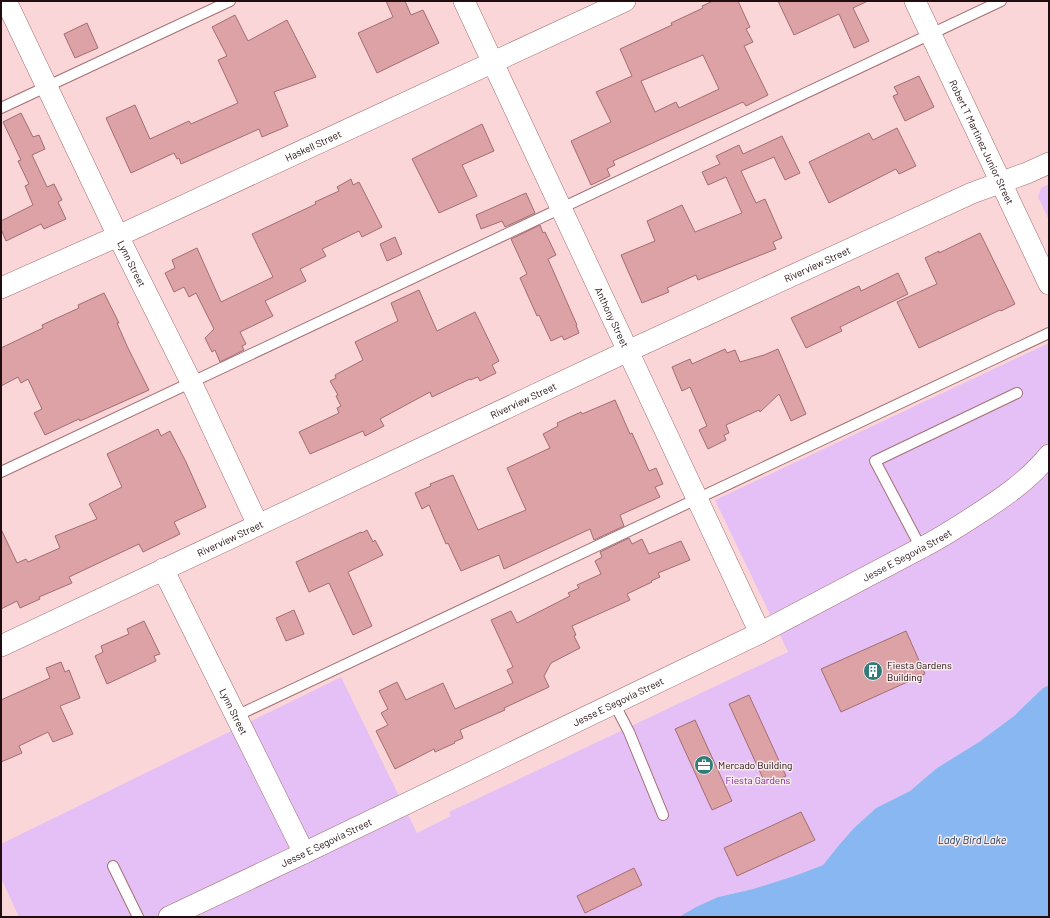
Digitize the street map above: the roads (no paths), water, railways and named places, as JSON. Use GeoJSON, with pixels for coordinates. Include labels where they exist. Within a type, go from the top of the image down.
{"type":"FeatureCollection","features":[{"type":"Feature","properties":{"kind":"street","name":"Lynn Street"},"geometry":{"type":"LineString","coordinates":[[6,1],[118,236],[191,382],[258,525]]}},
{"type":"Feature","properties":{"kind":"street","name":"Anthony Street"},"geometry":{"type":"LineString","coordinates":[[464,1],[760,633]]}},
{"type":"Feature","properties":{"kind":"street","name":"Haskell Street"},"geometry":{"type":"LineString","coordinates":[[1,288],[118,236],[625,1]]}},
{"type":"Feature","properties":{"kind":"street","name":"Robert T Martinez Junior Street"},"geometry":{"type":"LineString","coordinates":[[915,1],[1049,284]]}},
{"type":"Feature","properties":{"kind":"street","name":"Riverview Street"},"geometry":{"type":"LineString","coordinates":[[1,646],[628,351],[972,193],[1027,173],[1049,163]]}},
{"type":"Feature","properties":{"kind":"street","name":"Jesse E Segovia Street"},"geometry":{"type":"LineString","coordinates":[[169,917],[304,854],[760,633],[939,539],[1008,494],[1037,470],[1049,455]]}},
{"type":"Feature","properties":{"kind":"street","name":"Lynn Street"},"geometry":{"type":"LineString","coordinates":[[163,569],[304,854]]}},
{"type":"Feature","properties":{"kind":"lane"},"geometry":{"type":"LineString","coordinates":[[1,108],[230,1]]}},
{"type":"Feature","properties":{"kind":"lane"},"geometry":{"type":"LineString","coordinates":[[1,472],[1001,1]]}},
{"type":"Feature","properties":{"kind":"lane"},"geometry":{"type":"LineString","coordinates":[[236,716],[1049,333]]}},
{"type":"Feature","properties":{"kind":"lane"},"geometry":{"type":"LineString","coordinates":[[921,548],[874,460],[1017,393]]}},
{"type":"Feature","properties":{"kind":"lane"},"geometry":{"type":"LineString","coordinates":[[614,703],[628,732],[663,815]]}},
{"type":"Feature","properties":{"kind":"lane"},"geometry":{"type":"LineString","coordinates":[[113,866],[138,917]]}},
{"type":"Feature","properties":{"kind":"water","name":"Lady Bird Lake"},"geometry":{"type":"Polygon","coordinates":[[[1049,685],[1049,917],[679,917],[718,897],[753,889],[823,865],[854,828],[876,808],[910,791],[937,768],[979,742],[1014,716],[1043,688],[1049,685]]]}},
{"type":"Feature","properties":{"kind":"place","name":"Fiesta Gardens Building"},"geometry":{"type":"Point","coordinates":[873,671]}},
{"type":"Feature","properties":{"kind":"place","name":"Mercado Building"},"geometry":{"type":"Point","coordinates":[704,765]}},
{"type":"Feature","properties":{"kind":"park label","name":"Fiesta Gardens"},"geometry":{"type":"Point","coordinates":[758,780]}}]}
